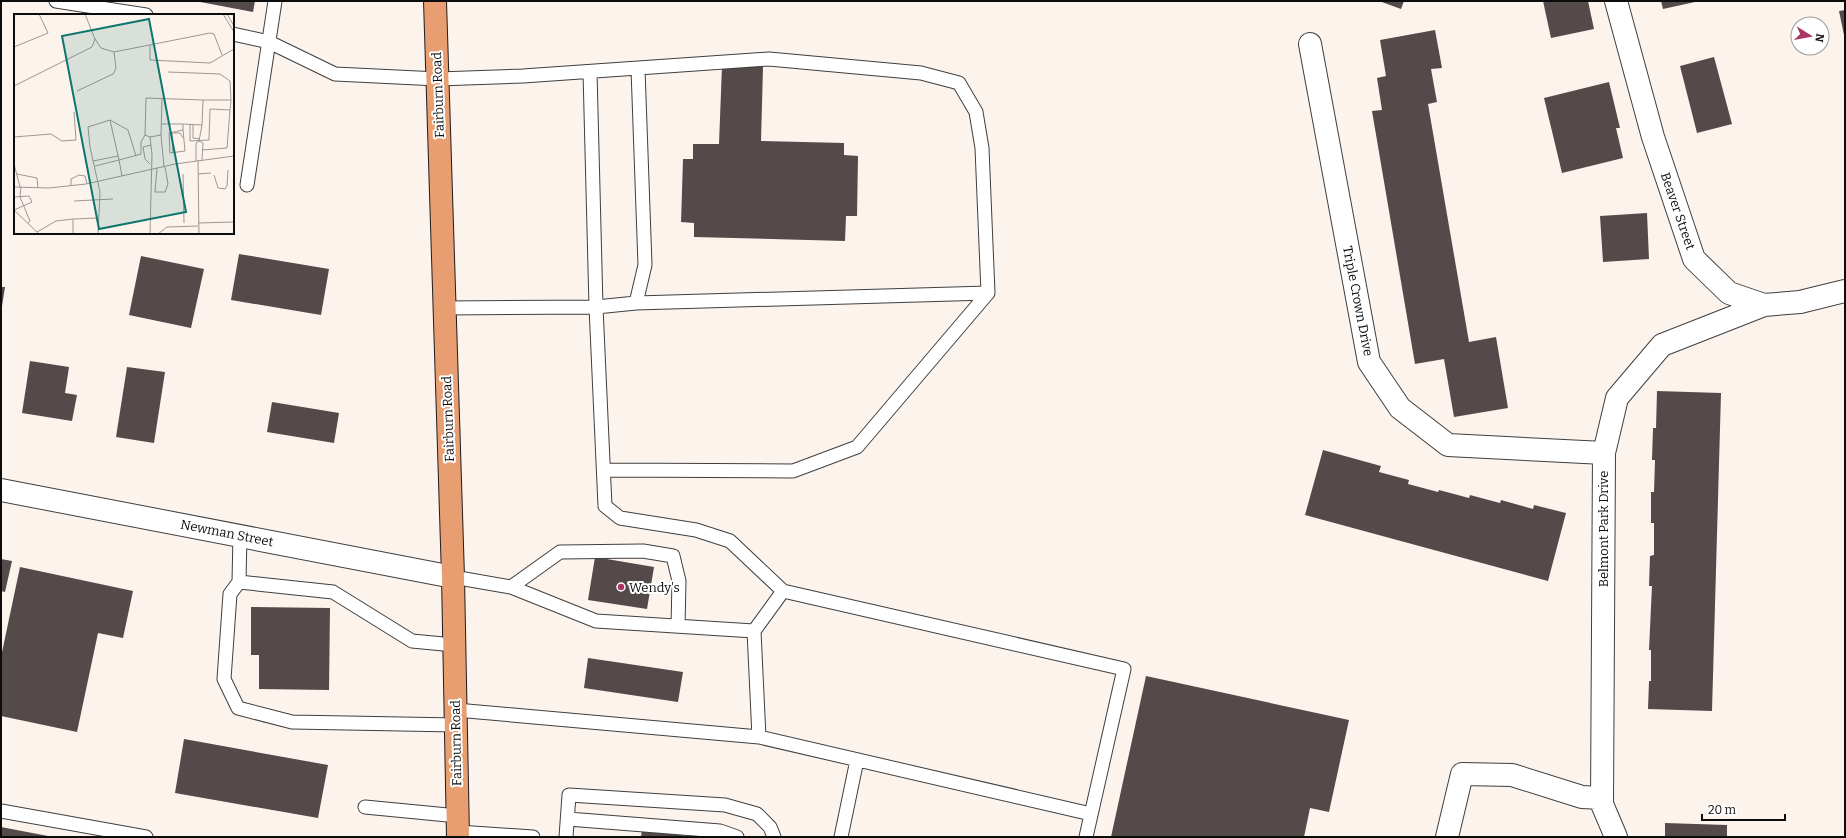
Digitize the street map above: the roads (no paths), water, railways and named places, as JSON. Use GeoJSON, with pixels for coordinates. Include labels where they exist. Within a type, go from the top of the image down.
{"type":"FeatureCollection","features":[{"type":"Feature","properties":{"kind":"main road","name":"Fairburn Road"},"geometry":{"type":"LineString","coordinates":[[436,1],[458,828]]}},
{"type":"Feature","properties":{"kind":"street","name":"Beaver Street"},"geometry":{"type":"LineString","coordinates":[[1616,1],[1653,137],[1694,259],[1729,293],[1764,305],[1800,302],[1845,291]]}},
{"type":"Feature","properties":{"kind":"street","name":"Triple Crown Drive"},"geometry":{"type":"LineString","coordinates":[[1310,44],[1369,362],[1400,408],[1448,445],[1604,453]]}},
{"type":"Feature","properties":{"kind":"street","name":"Belmont Park Drive"},"geometry":{"type":"LineString","coordinates":[[1616,837],[1602,804],[1602,798],[1604,453],[1617,398],[1662,345],[1764,305]]}},
{"type":"Feature","properties":{"kind":"street","name":"Newman Street"},"geometry":{"type":"LineString","coordinates":[[1,490],[452,577]]}},
{"type":"Feature","properties":{"kind":"street"},"geometry":{"type":"LineString","coordinates":[[1447,837],[1462,774],[1512,775],[1582,797],[1602,798]]}},
{"type":"Feature","properties":{"kind":"lane"},"geometry":{"type":"LineString","coordinates":[[56,1],[106,5],[142,14]]}},
{"type":"Feature","properties":{"kind":"lane"},"geometry":{"type":"LineString","coordinates":[[247,185],[275,1]]}},
{"type":"Feature","properties":{"kind":"lane"},"geometry":{"type":"LineString","coordinates":[[234,34],[269,42],[335,74],[438,79],[590,72],[769,59],[921,73],[959,83],[976,112],[982,148],[988,293],[857,447],[793,471],[604,470]]}},
{"type":"Feature","properties":{"kind":"lane"},"geometry":{"type":"LineString","coordinates":[[636,303],[644,265],[638,69]]}},
{"type":"Feature","properties":{"kind":"lane"},"geometry":{"type":"LineString","coordinates":[[590,72],[596,307],[605,506],[620,518],[696,530],[730,542],[783,591],[1124,669],[1086,837]]}},
{"type":"Feature","properties":{"kind":"lane"},"geometry":{"type":"LineString","coordinates":[[444,308],[596,307],[636,303],[988,293]]}},
{"type":"Feature","properties":{"kind":"lane"},"geometry":{"type":"LineString","coordinates":[[240,535],[239,582],[230,594],[224,680],[238,708],[292,722],[456,718],[759,737],[1091,814]]}},
{"type":"Feature","properties":{"kind":"lane"},"geometry":{"type":"LineString","coordinates":[[511,587],[560,552],[643,551],[674,556],[679,581],[678,626]]}},
{"type":"Feature","properties":{"kind":"lane"},"geometry":{"type":"LineString","coordinates":[[452,577],[511,587],[596,621],[754,631]]}},
{"type":"Feature","properties":{"kind":"lane"},"geometry":{"type":"LineString","coordinates":[[239,582],[333,592],[412,640],[454,645]]}},
{"type":"Feature","properties":{"kind":"lane"},"geometry":{"type":"LineString","coordinates":[[759,737],[754,631],[783,591]]}},
{"type":"Feature","properties":{"kind":"lane"},"geometry":{"type":"LineString","coordinates":[[841,837],[857,760]]}},
{"type":"Feature","properties":{"kind":"lane"},"geometry":{"type":"LineString","coordinates":[[566,837],[569,795],[725,805],[757,814],[770,827],[774,837]]}},
{"type":"Feature","properties":{"kind":"lane"},"geometry":{"type":"LineString","coordinates":[[365,807],[458,828],[533,837]]}},
{"type":"Feature","properties":{"kind":"lane"},"geometry":{"type":"LineString","coordinates":[[1,811],[146,837]]}},
{"type":"Feature","properties":{"kind":"lane"},"geometry":{"type":"LineString","coordinates":[[568,819],[720,831],[737,837]]}},
{"type":"Feature","properties":{"kind":"place","name":"Wendy's"},"geometry":{"type":"Point","coordinates":[621,587]}}]}
